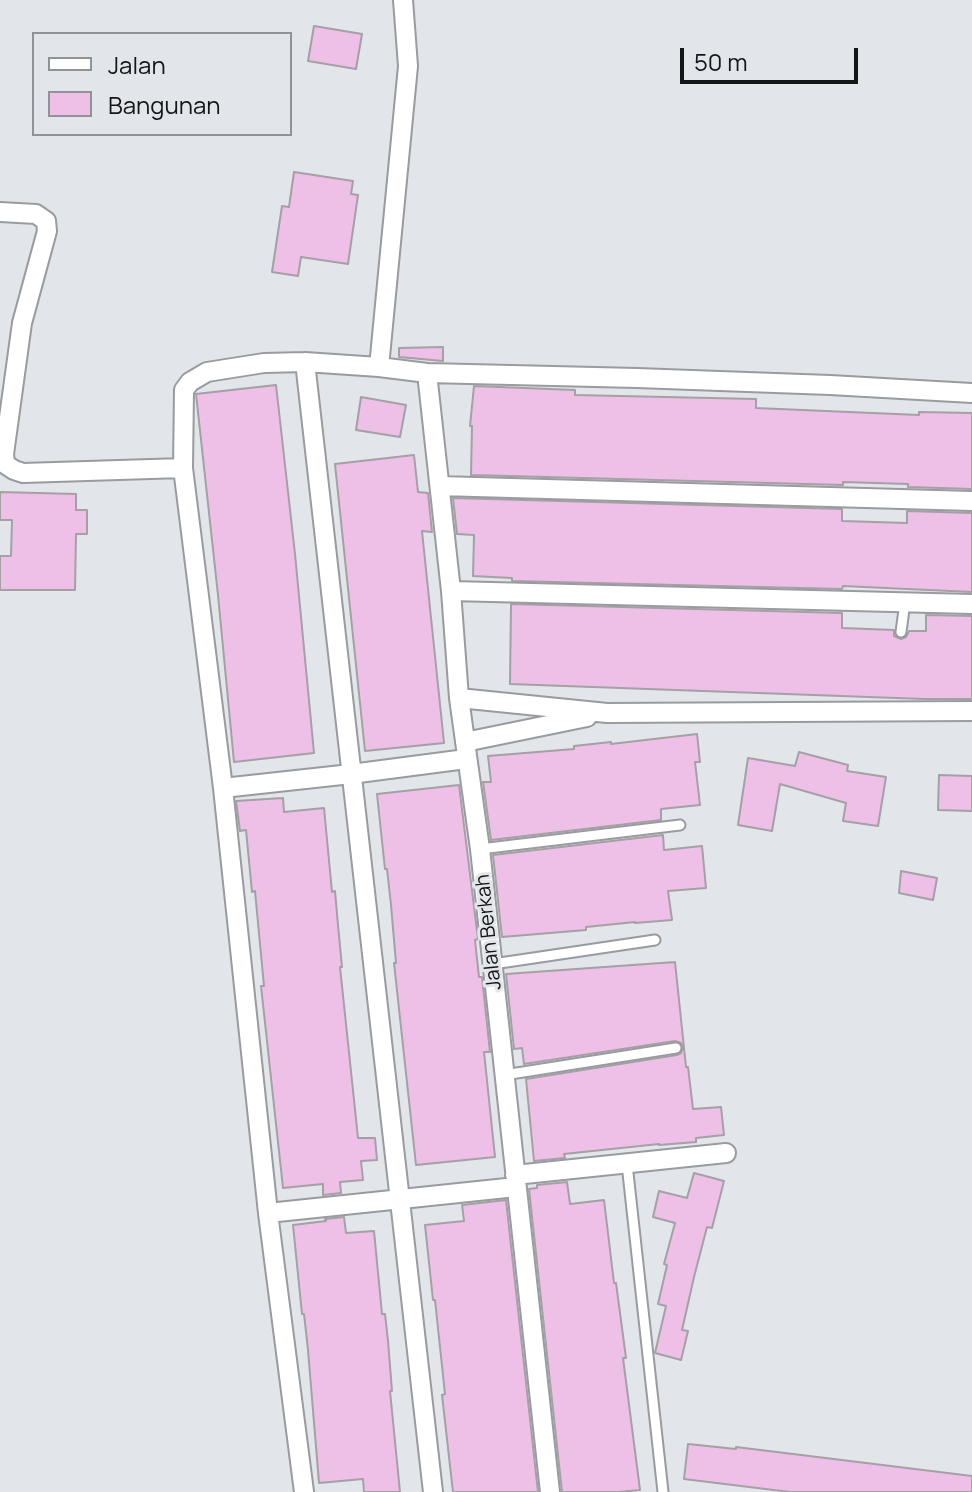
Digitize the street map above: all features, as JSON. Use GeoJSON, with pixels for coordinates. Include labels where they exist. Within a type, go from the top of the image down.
{"type":"FeatureCollection","features":[{"type":"Feature","properties":{"kind":"street"},"geometry":{"type":"LineString","coordinates":[[379,367],[408,66],[403,0]]}},
{"type":"Feature","properties":{"kind":"street"},"geometry":{"type":"LineString","coordinates":[[0,212],[36,214],[46,221],[47,231],[22,323],[5,464],[23,473],[183,468]]}},
{"type":"Feature","properties":{"kind":"street"},"geometry":{"type":"LineString","coordinates":[[305,362],[433,1492]]}},
{"type":"Feature","properties":{"kind":"street"},"geometry":{"type":"LineString","coordinates":[[304,1492],[268,1213],[223,788],[183,468],[184,390],[190,382],[207,372],[264,363],[305,362],[427,373],[651,378],[972,393]]}},
{"type":"Feature","properties":{"kind":"street","name":"Jalan Berkah"},"geometry":{"type":"LineString","coordinates":[[427,373],[451,591],[459,698],[480,849],[550,1492]]}},
{"type":"Feature","properties":{"kind":"street"},"geometry":{"type":"LineString","coordinates":[[440,486],[972,501]]}},
{"type":"Feature","properties":{"kind":"street"},"geometry":{"type":"LineString","coordinates":[[451,591],[972,604]]}},
{"type":"Feature","properties":{"kind":"street"},"geometry":{"type":"LineString","coordinates":[[459,698],[607,713],[972,711]]}},
{"type":"Feature","properties":{"kind":"street"},"geometry":{"type":"LineString","coordinates":[[223,788],[351,774],[465,751],[607,713]]}},
{"type":"Feature","properties":{"kind":"street"},"geometry":{"type":"LineString","coordinates":[[268,1213],[400,1200],[627,1164],[726,1153]]}},
{"type":"Feature","properties":{"kind":"lane"},"geometry":{"type":"LineString","coordinates":[[901,632],[905,602]]}},
{"type":"Feature","properties":{"kind":"lane"},"geometry":{"type":"LineString","coordinates":[[480,849],[680,825]]}},
{"type":"Feature","properties":{"kind":"lane"},"geometry":{"type":"LineString","coordinates":[[492,964],[655,940]]}},
{"type":"Feature","properties":{"kind":"lane"},"geometry":{"type":"LineString","coordinates":[[504,1075],[676,1048]]}},
{"type":"Feature","properties":{"kind":"lane"},"geometry":{"type":"LineString","coordinates":[[627,1164],[663,1492]]}},
{"type":"Feature","properties":{"kind":"building"},"geometry":{"type":"Polygon","coordinates":[[[314,26],[362,34],[356,69],[308,61],[314,26]]]}},
{"type":"Feature","properties":{"kind":"building"},"geometry":{"type":"Polygon","coordinates":[[[294,172],[353,181],[351,194],[358,195],[348,264],[301,257],[298,276],[272,272],[282,206],[289,207],[294,172]]]}},
{"type":"Feature","properties":{"kind":"building"},"geometry":{"type":"Polygon","coordinates":[[[443,347],[443,361],[399,357],[399,348],[443,347]]]}},
{"type":"Feature","properties":{"kind":"building"},"geometry":{"type":"Polygon","coordinates":[[[276,385],[314,753],[234,762],[196,394],[276,385]]]}},
{"type":"Feature","properties":{"kind":"building"},"geometry":{"type":"Polygon","coordinates":[[[474,386],[575,390],[575,395],[756,399],[756,408],[919,415],[919,412],[972,413],[972,489],[843,482],[843,485],[471,475],[470,426],[474,386]]]}},
{"type":"Feature","properties":{"kind":"building"},"geometry":{"type":"Polygon","coordinates":[[[361,397],[406,405],[400,437],[356,430],[361,397]]]}},
{"type":"Feature","properties":{"kind":"building"},"geometry":{"type":"Polygon","coordinates":[[[414,455],[418,492],[428,493],[432,532],[422,531],[444,743],[365,751],[335,464],[414,455]]]}},
{"type":"Feature","properties":{"kind":"building"},"geometry":{"type":"Polygon","coordinates":[[[0,492],[76,494],[76,510],[87,510],[87,534],[76,534],[75,590],[0,590],[0,556],[11,556],[12,520],[0,520],[0,492]]]}},
{"type":"Feature","properties":{"kind":"building"},"geometry":{"type":"Polygon","coordinates":[[[453,498],[842,509],[842,521],[907,523],[907,511],[972,513],[972,592],[843,586],[842,589],[512,581],[512,578],[473,576],[474,535],[457,534],[453,498]]]}},
{"type":"Feature","properties":{"kind":"building"},"geometry":{"type":"Polygon","coordinates":[[[511,604],[842,613],[842,628],[894,630],[894,636],[901,639],[909,631],[926,631],[926,615],[972,616],[972,699],[510,684],[511,604]]]}},
{"type":"Feature","properties":{"kind":"building"},"geometry":{"type":"Polygon","coordinates":[[[697,734],[700,762],[695,762],[700,805],[661,809],[661,820],[491,840],[483,782],[491,782],[488,756],[697,734]]]}},
{"type":"Feature","properties":{"kind":"building"},"geometry":{"type":"Polygon","coordinates":[[[799,752],[848,765],[847,771],[886,777],[878,826],[843,821],[846,803],[780,784],[772,831],[738,825],[748,758],[795,766],[799,752]]]}},
{"type":"Feature","properties":{"kind":"building"},"geometry":{"type":"Polygon","coordinates":[[[939,775],[972,776],[972,811],[938,810],[939,775]]]}},
{"type":"Feature","properties":{"kind":"building"},"geometry":{"type":"Polygon","coordinates":[[[459,785],[490,1052],[484,1052],[495,1157],[416,1165],[377,794],[459,785]]]}},
{"type":"Feature","properties":{"kind":"building"},"geometry":{"type":"Polygon","coordinates":[[[283,798],[284,812],[324,808],[332,892],[335,891],[358,1138],[375,1138],[377,1160],[361,1161],[363,1180],[340,1182],[341,1193],[323,1195],[323,1184],[283,1188],[261,986],[264,986],[255,891],[252,892],[246,830],[240,831],[236,801],[283,798]]]}},
{"type":"Feature","properties":{"kind":"building"},"geometry":{"type":"Polygon","coordinates":[[[663,835],[664,850],[702,846],[706,888],[668,891],[672,920],[502,937],[493,855],[663,835]]]}},
{"type":"Feature","properties":{"kind":"building"},"geometry":{"type":"Polygon","coordinates":[[[901,871],[937,878],[933,900],[899,893],[901,871]]]}},
{"type":"Feature","properties":{"kind":"building"},"geometry":{"type":"Polygon","coordinates":[[[675,962],[693,1109],[721,1107],[724,1135],[696,1138],[696,1142],[564,1154],[565,1158],[534,1161],[526,1079],[677,1055],[683,1048],[681,1043],[675,1041],[524,1064],[522,1048],[514,1049],[506,974],[675,962]]]}},
{"type":"Feature","properties":{"kind":"building"},"geometry":{"type":"Polygon","coordinates":[[[694,1173],[724,1181],[712,1228],[707,1227],[694,1277],[682,1330],[688,1331],[681,1360],[655,1353],[666,1306],[658,1304],[667,1265],[664,1264],[675,1223],[653,1217],[659,1191],[687,1198],[694,1173]]]}},
{"type":"Feature","properties":{"kind":"building"},"geometry":{"type":"Polygon","coordinates":[[[567,1182],[570,1204],[604,1200],[640,1490],[562,1492],[529,1189],[537,1188],[537,1185],[567,1182]]]}},
{"type":"Feature","properties":{"kind":"building"},"geometry":{"type":"Polygon","coordinates":[[[506,1200],[538,1492],[453,1492],[425,1225],[464,1221],[462,1205],[506,1200]]]}},
{"type":"Feature","properties":{"kind":"building"},"geometry":{"type":"Polygon","coordinates":[[[344,1217],[346,1233],[374,1231],[382,1314],[385,1314],[388,1341],[400,1492],[364,1492],[363,1479],[319,1483],[293,1225],[344,1217]]]}},
{"type":"Feature","properties":{"kind":"building"},"geometry":{"type":"Polygon","coordinates":[[[688,1444],[972,1476],[972,1492],[790,1492],[684,1479],[688,1444]]]}}]}
